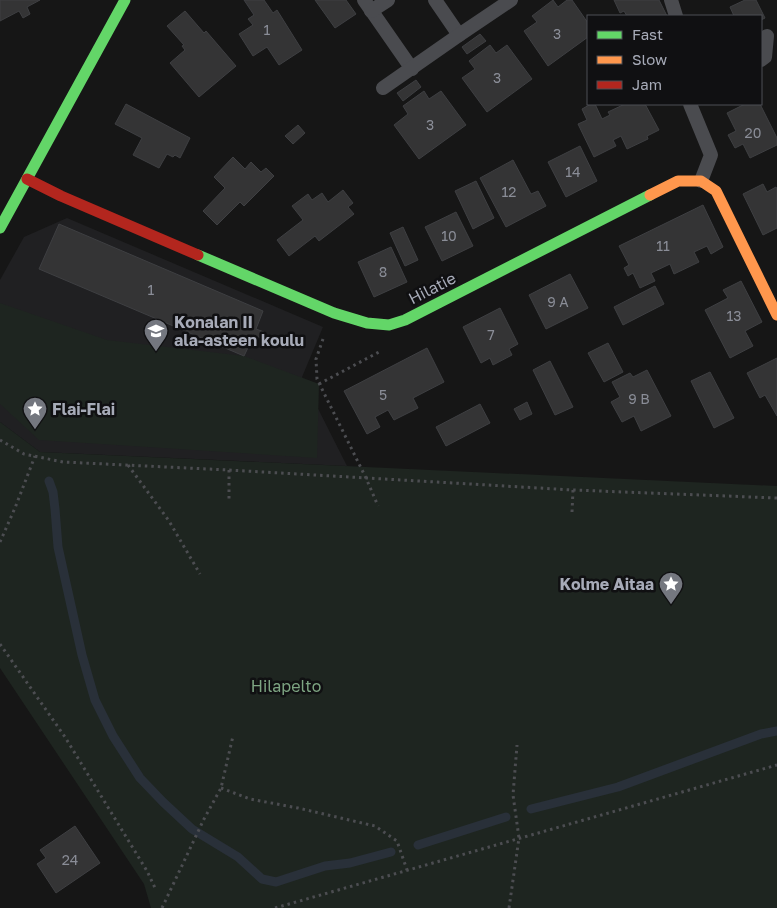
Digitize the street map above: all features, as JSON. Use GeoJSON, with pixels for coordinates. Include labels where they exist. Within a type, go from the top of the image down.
{"type":"FeatureCollection","features":[{"type":"Feature","properties":{"kind":"street"},"geometry":{"type":"LineString","coordinates":[[0,228],[125,0]]}},
{"type":"Feature","properties":{"kind":"street","name":"Hilatie"},"geometry":{"type":"LineString","coordinates":[[27,179],[55,194],[334,313],[367,323],[389,324],[405,320],[678,181],[701,181]]}},
{"type":"Feature","properties":{"kind":"street"},"geometry":{"type":"LineString","coordinates":[[701,181],[716,191],[777,315]]}},
{"type":"Feature","properties":{"kind":"lane"},"geometry":{"type":"LineString","coordinates":[[388,0],[367,6],[412,69]]}},
{"type":"Feature","properties":{"kind":"lane"},"geometry":{"type":"LineString","coordinates":[[435,0],[459,34]]}},
{"type":"Feature","properties":{"kind":"lane"},"geometry":{"type":"LineString","coordinates":[[384,88],[459,34],[493,5],[511,0]]}},
{"type":"Feature","properties":{"kind":"lane"},"geometry":{"type":"LineString","coordinates":[[671,0],[676,15]]}},
{"type":"Feature","properties":{"kind":"lane"},"geometry":{"type":"LineString","coordinates":[[762,60],[766,58],[767,36]]}},
{"type":"Feature","properties":{"kind":"lane"},"geometry":{"type":"LineString","coordinates":[[690,105],[711,155],[701,181]]}},
{"type":"Feature","properties":{"kind":"path"},"geometry":{"type":"LineString","coordinates":[[334,313],[316,360],[317,379],[378,506]]}},
{"type":"Feature","properties":{"kind":"path"},"geometry":{"type":"LineString","coordinates":[[319,384],[387,348]]}},
{"type":"Feature","properties":{"kind":"path"},"geometry":{"type":"LineString","coordinates":[[0,440],[24,454],[63,462],[573,490],[777,498]]}},
{"type":"Feature","properties":{"kind":"path"},"geometry":{"type":"LineString","coordinates":[[0,542],[35,456]]}},
{"type":"Feature","properties":{"kind":"path"},"geometry":{"type":"LineString","coordinates":[[127,465],[169,521],[200,574]]}},
{"type":"Feature","properties":{"kind":"path"},"geometry":{"type":"LineString","coordinates":[[229,470],[230,502]]}},
{"type":"Feature","properties":{"kind":"path"},"geometry":{"type":"LineString","coordinates":[[572,512],[573,490]]}},
{"type":"Feature","properties":{"kind":"path"},"geometry":{"type":"LineString","coordinates":[[0,644],[65,737],[156,890]]}},
{"type":"Feature","properties":{"kind":"path"},"geometry":{"type":"LineString","coordinates":[[162,908],[204,819],[221,788],[233,736]]}},
{"type":"Feature","properties":{"kind":"path"},"geometry":{"type":"LineString","coordinates":[[509,908],[519,838],[513,795],[516,745]]}},
{"type":"Feature","properties":{"kind":"path"},"geometry":{"type":"LineString","coordinates":[[275,908],[777,765]]}},
{"type":"Feature","properties":{"kind":"path"},"geometry":{"type":"LineString","coordinates":[[221,788],[250,799],[375,826],[397,841],[407,870]]}},
{"type":"Feature","properties":{"kind":"shaded area","name":"Konalan II ala-asteen koulu"},"geometry":{"type":"Polygon","coordinates":[[[67,218],[323,327],[302,377],[347,466],[40,452],[0,422],[0,280],[24,237],[67,218]]]}},
{"type":"Feature","properties":{"kind":"green space"},"geometry":{"type":"Polygon","coordinates":[[[0,303],[107,340],[244,356],[319,384],[317,458],[39,440],[0,404],[0,303]]]}},
{"type":"Feature","properties":{"kind":"green space","name":"Hilapelto"},"geometry":{"type":"Polygon","coordinates":[[[0,422],[40,452],[777,486],[777,908],[151,908],[144,884],[0,668],[0,422]]]}},
{"type":"Feature","properties":{"kind":"building"},"geometry":{"type":"Polygon","coordinates":[[[0,0],[40,0],[27,7],[30,14],[23,18],[19,11],[0,21],[0,0]]]}},
{"type":"Feature","properties":{"kind":"building"},"geometry":{"type":"Polygon","coordinates":[[[244,0],[264,0],[273,13],[277,10],[302,50],[279,65],[267,47],[253,56],[239,34],[253,25],[248,19],[254,15],[244,0]]]}},
{"type":"Feature","properties":{"kind":"building"},"geometry":{"type":"Polygon","coordinates":[[[315,0],[346,0],[356,14],[335,28],[315,0]]]}},
{"type":"Feature","properties":{"kind":"building"},"geometry":{"type":"Polygon","coordinates":[[[553,0],[558,7],[567,0],[572,0],[587,22],[587,38],[548,66],[524,31],[537,22],[532,16],[553,0]]]}},
{"type":"Feature","properties":{"kind":"building"},"geometry":{"type":"Polygon","coordinates":[[[614,0],[659,0],[666,15],[626,15],[624,11],[620,13],[614,0]]]}},
{"type":"Feature","properties":{"kind":"building"},"geometry":{"type":"Polygon","coordinates":[[[745,0],[756,0],[765,18],[762,20],[762,15],[734,15],[730,7],[745,0]]]}},
{"type":"Feature","properties":{"kind":"building"},"geometry":{"type":"Polygon","coordinates":[[[185,11],[204,33],[206,31],[236,66],[199,97],[170,63],[185,50],[182,46],[184,45],[167,26],[185,11]]]}},
{"type":"Feature","properties":{"kind":"building"},"geometry":{"type":"Polygon","coordinates":[[[480,34],[486,41],[467,54],[462,47],[480,34]]]}},
{"type":"Feature","properties":{"kind":"building"},"geometry":{"type":"Polygon","coordinates":[[[490,45],[496,53],[507,45],[532,79],[487,112],[462,78],[475,69],[469,61],[490,45]]]}},
{"type":"Feature","properties":{"kind":"building"},"geometry":{"type":"Polygon","coordinates":[[[416,80],[421,87],[403,101],[397,93],[416,80]]]}},
{"type":"Feature","properties":{"kind":"building"},"geometry":{"type":"Polygon","coordinates":[[[424,91],[429,99],[441,91],[466,125],[419,159],[394,125],[408,114],[403,106],[424,91]]]}},
{"type":"Feature","properties":{"kind":"building"},"geometry":{"type":"Polygon","coordinates":[[[126,104],[190,138],[180,158],[167,154],[159,168],[133,155],[142,138],[115,124],[126,104]]]}},
{"type":"Feature","properties":{"kind":"building"},"geometry":{"type":"Polygon","coordinates":[[[589,105],[595,105],[602,119],[610,115],[608,112],[623,105],[646,105],[659,130],[647,136],[648,139],[627,149],[621,136],[613,140],[616,146],[594,157],[578,124],[587,120],[582,109],[589,105]]]}},
{"type":"Feature","properties":{"kind":"building"},"geometry":{"type":"Polygon","coordinates":[[[743,105],[760,105],[777,138],[777,145],[750,158],[743,144],[735,148],[728,135],[736,131],[727,113],[743,105]]]}},
{"type":"Feature","properties":{"kind":"building"},"geometry":{"type":"Polygon","coordinates":[[[298,125],[305,133],[293,144],[285,136],[298,125]]]}},
{"type":"Feature","properties":{"kind":"building"},"geometry":{"type":"Polygon","coordinates":[[[580,146],[597,181],[566,197],[548,162],[580,146]]]}},
{"type":"Feature","properties":{"kind":"building"},"geometry":{"type":"Polygon","coordinates":[[[233,157],[245,169],[251,162],[261,172],[266,168],[274,176],[244,206],[240,202],[217,225],[203,211],[225,188],[214,177],[233,157]]]}},
{"type":"Feature","properties":{"kind":"building"},"geometry":{"type":"Polygon","coordinates":[[[513,160],[531,194],[538,191],[546,206],[506,227],[480,178],[513,160]]]}},
{"type":"Feature","properties":{"kind":"building"},"geometry":{"type":"Polygon","coordinates":[[[476,181],[494,218],[473,229],[455,191],[476,181]]]}},
{"type":"Feature","properties":{"kind":"building"},"geometry":{"type":"Polygon","coordinates":[[[763,184],[767,192],[776,187],[777,189],[777,228],[763,235],[743,194],[763,184]]]}},
{"type":"Feature","properties":{"kind":"building"},"geometry":{"type":"Polygon","coordinates":[[[343,190],[353,203],[348,207],[354,214],[319,241],[315,236],[289,256],[277,240],[303,220],[292,206],[308,194],[312,200],[322,193],[328,202],[343,190]]]}},
{"type":"Feature","properties":{"kind":"building"},"geometry":{"type":"Polygon","coordinates":[[[703,205],[723,247],[711,254],[707,246],[694,252],[699,262],[674,274],[670,264],[651,273],[655,281],[640,288],[633,273],[628,276],[624,268],[629,265],[619,246],[703,205]]]}},
{"type":"Feature","properties":{"kind":"building"},"geometry":{"type":"Polygon","coordinates":[[[456,212],[473,246],[442,261],[425,227],[456,212]]]}},
{"type":"Feature","properties":{"kind":"building"},"geometry":{"type":"Polygon","coordinates":[[[59,224],[263,311],[256,329],[264,332],[261,338],[254,335],[244,356],[39,269],[59,224]]]}},
{"type":"Feature","properties":{"kind":"building"},"geometry":{"type":"Polygon","coordinates":[[[403,227],[418,260],[405,266],[390,233],[403,227]]]}},
{"type":"Feature","properties":{"kind":"building"},"geometry":{"type":"Polygon","coordinates":[[[391,247],[407,282],[374,297],[358,262],[391,247]]]}},
{"type":"Feature","properties":{"kind":"building"},"geometry":{"type":"Polygon","coordinates":[[[570,274],[588,308],[546,329],[529,295],[570,274]]]}},
{"type":"Feature","properties":{"kind":"building"},"geometry":{"type":"Polygon","coordinates":[[[741,281],[762,322],[745,331],[753,346],[730,358],[705,310],[728,298],[723,290],[741,281]]]}},
{"type":"Feature","properties":{"kind":"building"},"geometry":{"type":"Polygon","coordinates":[[[655,286],[664,304],[623,325],[614,307],[655,286]]]}},
{"type":"Feature","properties":{"kind":"building"},"geometry":{"type":"Polygon","coordinates":[[[500,308],[518,344],[509,349],[512,355],[493,365],[490,358],[481,363],[463,327],[500,308]]]}},
{"type":"Feature","properties":{"kind":"building"},"geometry":{"type":"Polygon","coordinates":[[[608,343],[623,372],[604,382],[588,353],[608,343]]]}},
{"type":"Feature","properties":{"kind":"building"},"geometry":{"type":"Polygon","coordinates":[[[427,348],[444,382],[413,398],[418,408],[394,420],[388,410],[375,417],[380,427],[367,434],[344,391],[427,348]]]}},
{"type":"Feature","properties":{"kind":"building"},"geometry":{"type":"Polygon","coordinates":[[[777,358],[777,416],[765,395],[760,398],[747,373],[777,358]]]}},
{"type":"Feature","properties":{"kind":"building"},"geometry":{"type":"Polygon","coordinates":[[[550,361],[573,407],[555,415],[533,370],[550,361]]]}},
{"type":"Feature","properties":{"kind":"building"},"geometry":{"type":"Polygon","coordinates":[[[647,370],[671,416],[641,431],[634,416],[622,422],[611,402],[620,397],[612,382],[630,373],[633,377],[647,370]]]}},
{"type":"Feature","properties":{"kind":"building"},"geometry":{"type":"Polygon","coordinates":[[[710,372],[734,418],[714,428],[691,381],[710,372]]]}},
{"type":"Feature","properties":{"kind":"building"},"geometry":{"type":"Polygon","coordinates":[[[527,402],[532,414],[520,420],[514,409],[527,402]]]}},
{"type":"Feature","properties":{"kind":"building"},"geometry":{"type":"Polygon","coordinates":[[[480,404],[490,423],[446,446],[436,427],[480,404]]]}},
{"type":"Feature","properties":{"kind":"building"},"geometry":{"type":"Polygon","coordinates":[[[75,826],[100,863],[56,893],[37,864],[46,858],[40,850],[75,826]]]}},
{"type":"Feature","properties":{"kind":"waterway"},"geometry":{"type":"LineString","coordinates":[[49,481],[53,492],[58,547],[82,655],[95,700],[113,736],[140,778],[192,829],[238,857],[262,879],[276,882],[325,866],[350,863],[391,852]]}},
{"type":"Feature","properties":{"kind":"waterway"},"geometry":{"type":"LineString","coordinates":[[531,809],[618,787],[761,734],[777,731]]}},
{"type":"Feature","properties":{"kind":"waterway"},"geometry":{"type":"LineString","coordinates":[[418,845],[506,817]]}},
{"type":"Feature","properties":{"kind":"traffic: fast"},"geometry":{"type":"LineString","coordinates":[[0,228],[125,0]]}},
{"type":"Feature","properties":{"kind":"traffic: fast"},"geometry":{"type":"LineString","coordinates":[[198,255],[334,313],[367,323],[389,325],[405,320],[650,195]]}},
{"type":"Feature","properties":{"kind":"traffic: slow"},"geometry":{"type":"LineString","coordinates":[[650,195],[678,181],[701,181],[716,191],[777,315]]}},
{"type":"Feature","properties":{"kind":"traffic: jam"},"geometry":{"type":"LineString","coordinates":[[27,179],[61,196],[198,255]]}},
{"type":"Feature","properties":{"kind":"place","name":"Konalan II ala-asteen koulu"},"geometry":{"type":"Point","coordinates":[156,352]}},
{"type":"Feature","properties":{"kind":"place","name":"Flai-Flai"},"geometry":{"type":"Point","coordinates":[35,430]}},
{"type":"Feature","properties":{"kind":"place","name":"Kolme Aitaa"},"geometry":{"type":"Point","coordinates":[671,605]}}]}
